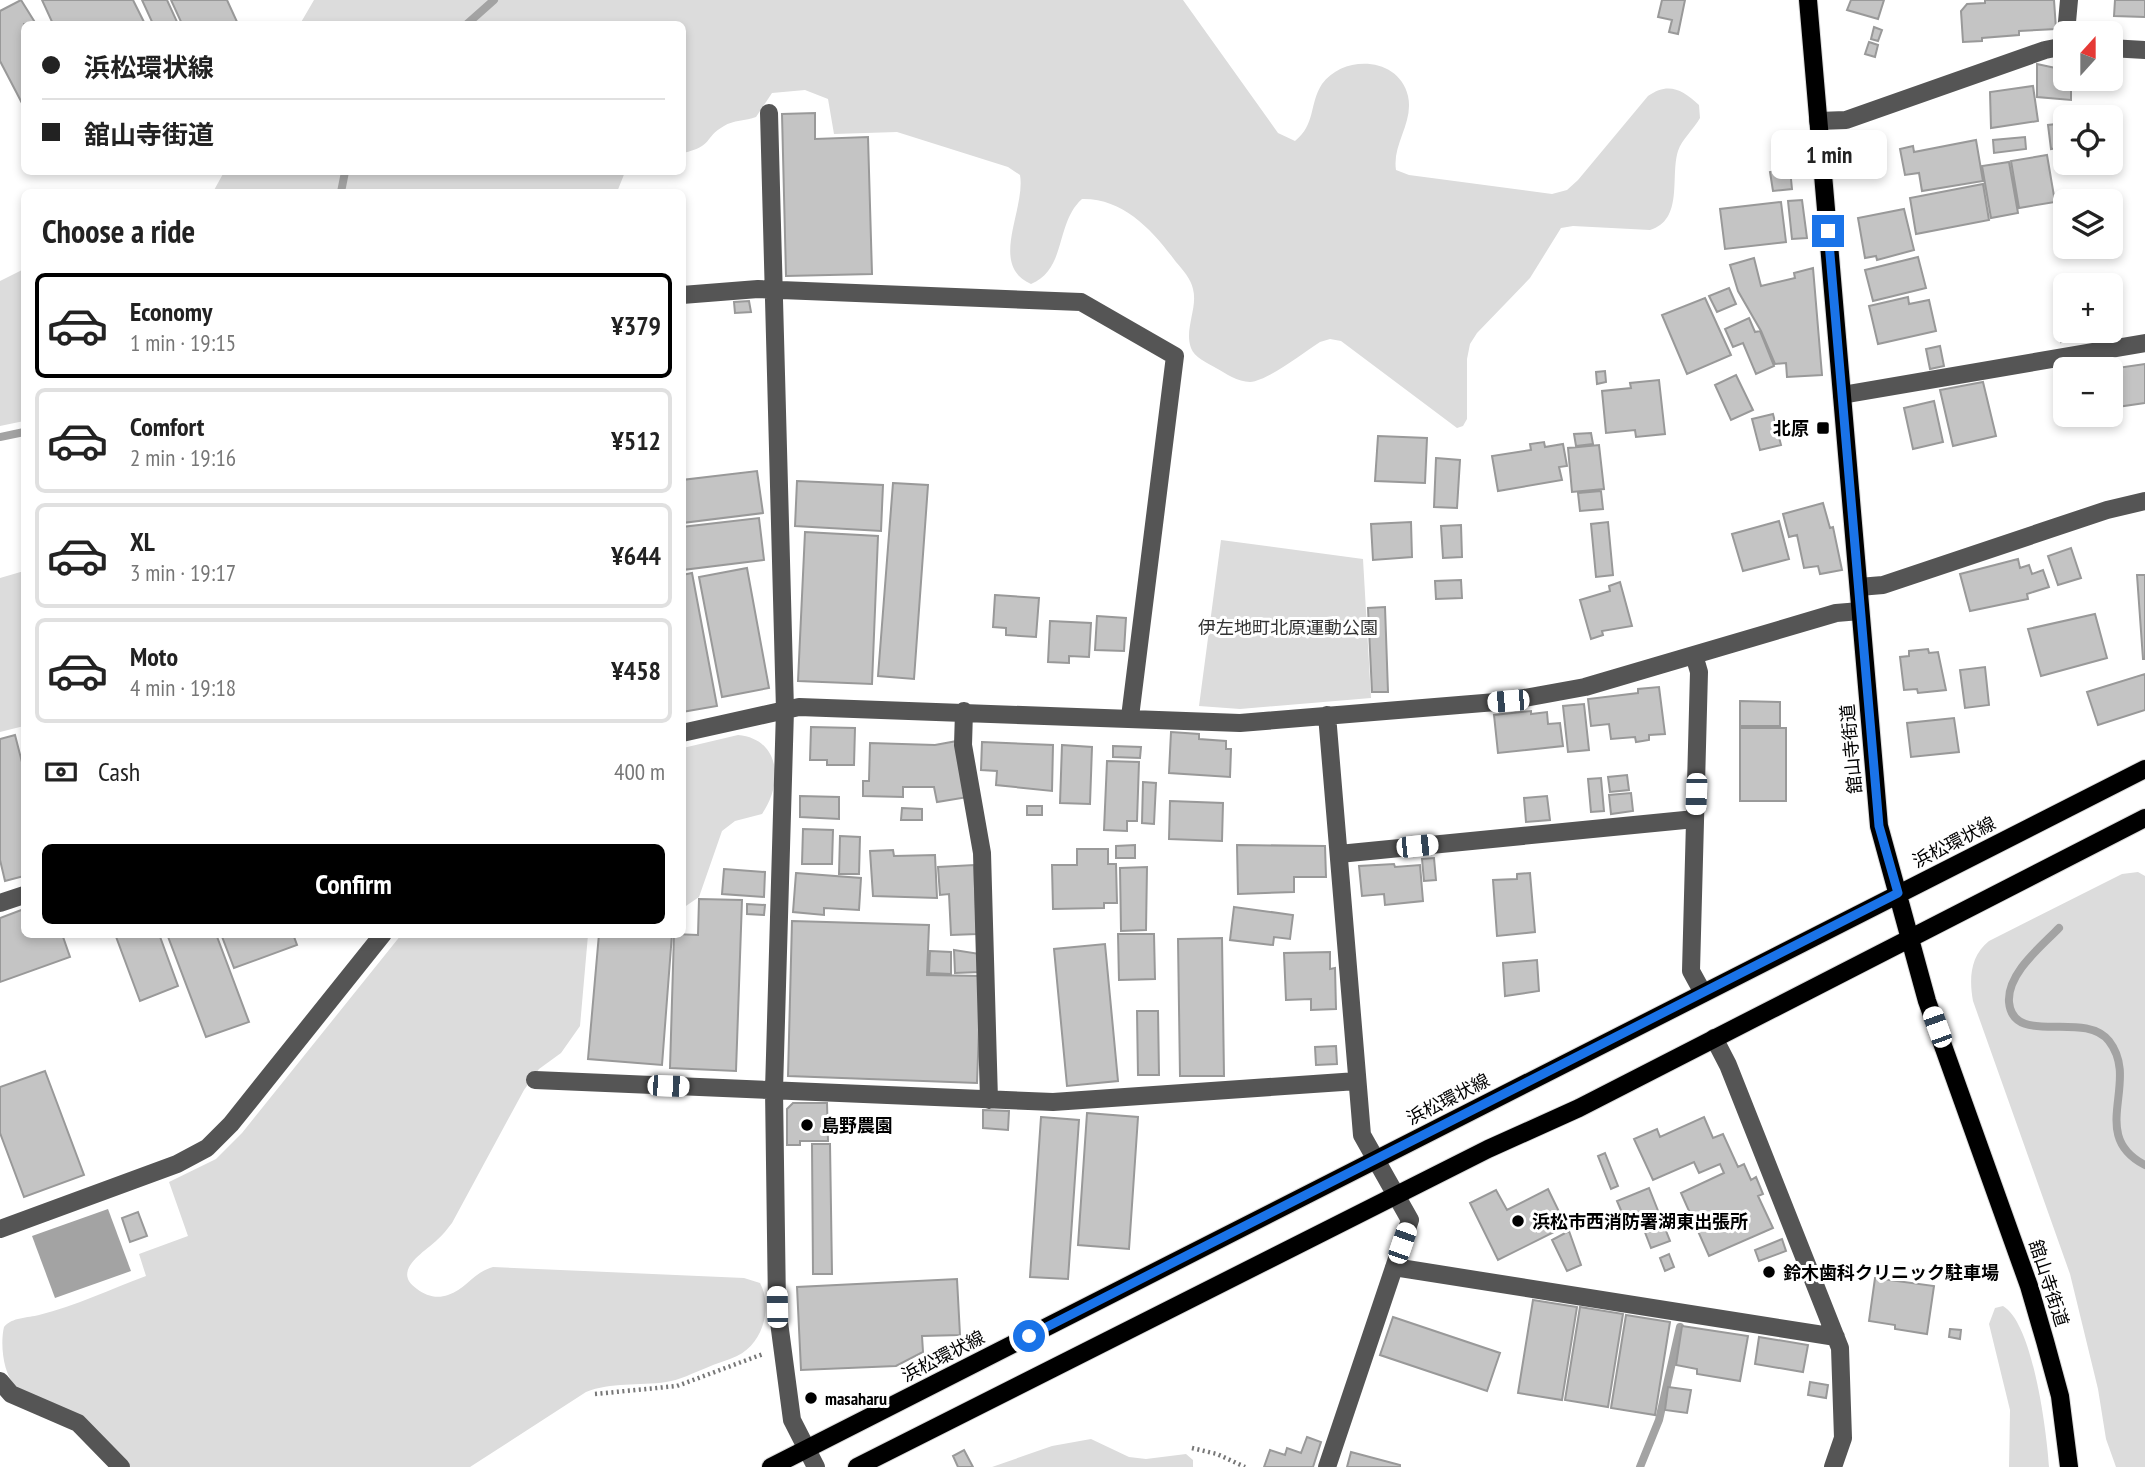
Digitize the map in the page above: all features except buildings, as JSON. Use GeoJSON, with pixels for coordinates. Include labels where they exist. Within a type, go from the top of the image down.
{"type":"FeatureCollection","features":[{"type":"Feature","properties":{"kind":"main road","name":"舘山寺街道"},"geometry":{"type":"LineString","coordinates":[[1808,0],[1879,826],[1927,1001],[2032,1297],[2060,1396],[2069,1467]]}},
{"type":"Feature","properties":{"kind":"main road","name":"浜松環状線"},"geometry":{"type":"LineString","coordinates":[[771,1467],[2145,769]]}},
{"type":"Feature","properties":{"kind":"main road"},"geometry":{"type":"LineString","coordinates":[[858,1467],[1714,1038],[2145,818]]}},
{"type":"Feature","properties":{"kind":"street"},"geometry":{"type":"LineString","coordinates":[[2067,21],[2069,0]]}},
{"type":"Feature","properties":{"kind":"street"},"geometry":{"type":"LineString","coordinates":[[1818,121],[1846,120],[2053,48]]}},
{"type":"Feature","properties":{"kind":"street"},"geometry":{"type":"LineString","coordinates":[[2123,49],[2145,50]]}},
{"type":"Feature","properties":{"kind":"street"},"geometry":{"type":"LineString","coordinates":[[769,113],[785,710],[774,1090],[777,1307],[792,1419],[816,1467]]}},
{"type":"Feature","properties":{"kind":"street"},"geometry":{"type":"LineString","coordinates":[[686,295],[774,290],[1081,302],[1175,356],[1130,717]]}},
{"type":"Feature","properties":{"kind":"street"},"geometry":{"type":"LineString","coordinates":[[1842,395],[2145,343]]}},
{"type":"Feature","properties":{"kind":"street"},"geometry":{"type":"LineString","coordinates":[[1858,587],[1883,584],[2108,510],[2145,501]]}},
{"type":"Feature","properties":{"kind":"street"},"geometry":{"type":"LineString","coordinates":[[686,732],[799,707],[1240,723],[1548,695],[1836,612],[1860,611]]}},
{"type":"Feature","properties":{"kind":"street"},"geometry":{"type":"LineString","coordinates":[[1694,655],[1699,672],[1691,971],[1703,993]]}},
{"type":"Feature","properties":{"kind":"street"},"geometry":{"type":"LineString","coordinates":[[964,711],[963,745],[982,846],[989,1100]]}},
{"type":"Feature","properties":{"kind":"street"},"geometry":{"type":"LineString","coordinates":[[1327,715],[1362,1135],[1410,1220],[1327,1467]]}},
{"type":"Feature","properties":{"kind":"street"},"geometry":{"type":"LineString","coordinates":[[1339,854],[1695,819]]}},
{"type":"Feature","properties":{"kind":"street"},"geometry":{"type":"LineString","coordinates":[[0,903],[21,896]]}},
{"type":"Feature","properties":{"kind":"street"},"geometry":{"type":"LineString","coordinates":[[0,1228],[177,1164],[207,1148],[231,1124],[380,938]]}},
{"type":"Feature","properties":{"kind":"street"},"geometry":{"type":"LineString","coordinates":[[1714,1038],[1728,1065],[1840,1348],[1843,1438],[1833,1467]]}},
{"type":"Feature","properties":{"kind":"street"},"geometry":{"type":"LineString","coordinates":[[535,1080],[1053,1102],[1357,1081]]}},
{"type":"Feature","properties":{"kind":"street"},"geometry":{"type":"LineString","coordinates":[[1394,1267],[1836,1338]]}},
{"type":"Feature","properties":{"kind":"street"},"geometry":{"type":"LineString","coordinates":[[0,1381],[11,1394],[78,1423],[121,1467]]}},
{"type":"Feature","properties":{"kind":"path"},"geometry":{"type":"LineString","coordinates":[[595,1394],[677,1386],[782,1348]]}},
{"type":"Feature","properties":{"kind":"path"},"geometry":{"type":"LineString","coordinates":[[1192,1448],[1217,1454],[1245,1467]]}},
{"type":"Feature","properties":{"kind":"green space"},"geometry":{"type":"Polygon","coordinates":[[[314,0],[1183,0],[1278,133],[1295,141],[1306,128],[1322,84],[1343,68],[1370,64],[1394,73],[1403,83],[1408,96],[1408,115],[1397,151],[1396,170],[1409,175],[1552,194],[1567,190],[1578,180],[1648,96],[1655,92],[1668,88],[1681,91],[1699,105],[1700,118],[1678,151],[1672,207],[1661,225],[1650,230],[1573,226],[1561,228],[1530,278],[1477,333],[1470,344],[1467,359],[1467,419],[1463,426],[1457,428],[1341,341],[1330,339],[1320,342],[1276,371],[1250,382],[1232,377],[1201,360],[1189,341],[1194,296],[1189,278],[1147,228],[1124,210],[1111,204],[1082,199],[1068,220],[1050,268],[1031,284],[1018,275],[1012,264],[1010,250],[1020,175],[1008,167],[897,132],[834,134],[828,99],[805,90],[772,93],[756,117],[728,124],[717,130],[700,148],[686,152],[686,21],[302,21],[314,0]]]}},
{"type":"Feature","properties":{"kind":"green space"},"geometry":{"type":"Polygon","coordinates":[[[222,175],[624,175],[618,189],[215,189],[222,175]]]}},
{"type":"Feature","properties":{"kind":"green space"},"geometry":{"type":"Polygon","coordinates":[[[21,270],[21,422],[0,426],[0,281],[21,270]]]}},
{"type":"Feature","properties":{"kind":"green space","name":"伊左地町北原運動公園"},"geometry":{"type":"Polygon","coordinates":[[[1221,540],[1363,559],[1371,698],[1240,709],[1199,706],[1221,540]]]}},
{"type":"Feature","properties":{"kind":"green space"},"geometry":{"type":"Polygon","coordinates":[[[21,572],[21,727],[0,732],[0,578],[21,572]]]}},
{"type":"Feature","properties":{"kind":"green space"},"geometry":{"type":"Polygon","coordinates":[[[738,735],[752,738],[770,754],[775,777],[769,802],[762,814],[735,821],[722,831],[699,897],[686,906],[686,747],[738,735]]]}},
{"type":"Feature","properties":{"kind":"green space"},"geometry":{"type":"Polygon","coordinates":[[[2138,872],[2145,876],[2145,1467],[2116,1467],[2106,1439],[2098,1389],[2070,1274],[1973,1001],[1971,976],[1978,954],[1989,941],[2122,874],[2138,872]]]}},
{"type":"Feature","properties":{"kind":"green space"},"geometry":{"type":"Polygon","coordinates":[[[399,938],[588,938],[580,1026],[561,1053],[539,1069],[524,1090],[452,1223],[409,1268],[407,1275],[410,1282],[424,1293],[440,1297],[460,1289],[486,1269],[493,1267],[744,1278],[760,1283],[766,1303],[763,1324],[753,1343],[737,1356],[666,1382],[605,1387],[586,1392],[470,1467],[130,1467],[82,1417],[16,1387],[8,1375],[4,1358],[4,1327],[16,1320],[66,1307],[146,1276],[139,1254],[188,1236],[169,1182],[216,1159],[242,1133],[399,938]]]}},
{"type":"Feature","properties":{"kind":"green space"},"geometry":{"type":"Polygon","coordinates":[[[2003,1306],[2014,1316],[2030,1355],[2041,1406],[2049,1467],[2009,1467],[2010,1410],[1989,1324],[1995,1308],[2003,1306]]]}},
{"type":"Feature","properties":{"kind":"green space"},"geometry":{"type":"Polygon","coordinates":[[[1091,1439],[1129,1457],[1146,1459],[1186,1454],[1193,1460],[1193,1467],[992,1467],[1052,1446],[1091,1439]]]}},
{"type":"Feature","properties":{"kind":"shaded area"},"geometry":{"type":"Polygon","coordinates":[[[108,1209],[131,1271],[55,1298],[32,1236],[108,1209]]]}},
{"type":"Feature","properties":{"kind":"waterway"},"geometry":{"type":"LineString","coordinates":[[470,21],[494,0]]}},
{"type":"Feature","properties":{"kind":"waterway"},"geometry":{"type":"LineString","coordinates":[[342,189],[344,175]]}},
{"type":"Feature","properties":{"kind":"waterway"},"geometry":{"type":"LineString","coordinates":[[0,437],[21,433]]}},
{"type":"Feature","properties":{"kind":"waterway"},"geometry":{"type":"LineString","coordinates":[[2059,928],[2019,971],[2010,991],[2009,1002],[2013,1016],[2023,1023],[2036,1026],[2083,1028],[2098,1032],[2109,1041],[2117,1057],[2120,1073],[2117,1123],[2119,1139],[2128,1153],[2145,1165]]}},
{"type":"Feature","properties":{"kind":"waterway"},"geometry":{"type":"LineString","coordinates":[[1640,1467],[1659,1420],[1680,1327]]}},
{"type":"Feature","properties":{"kind":"place","name":"北原"},"geometry":{"type":"Point","coordinates":[1823,428]}},
{"type":"Feature","properties":{"kind":"place","name":"島野農園"},"geometry":{"type":"Point","coordinates":[807,1125]}},
{"type":"Feature","properties":{"kind":"place","name":"浜松市西消防署湖東出張所"},"geometry":{"type":"Point","coordinates":[1518,1221]}},
{"type":"Feature","properties":{"kind":"place","name":"鈴木歯科クリニック駐車場"},"geometry":{"type":"Point","coordinates":[1769,1272]}},
{"type":"Feature","properties":{"kind":"place","name":"masaharu"},"geometry":{"type":"Point","coordinates":[811,1398]}},
{"type":"Feature","properties":{"kind":"route"},"geometry":{"type":"LineString","coordinates":[[1029,1336],[1898,893],[1879,826],[1828,231]]}}]}
